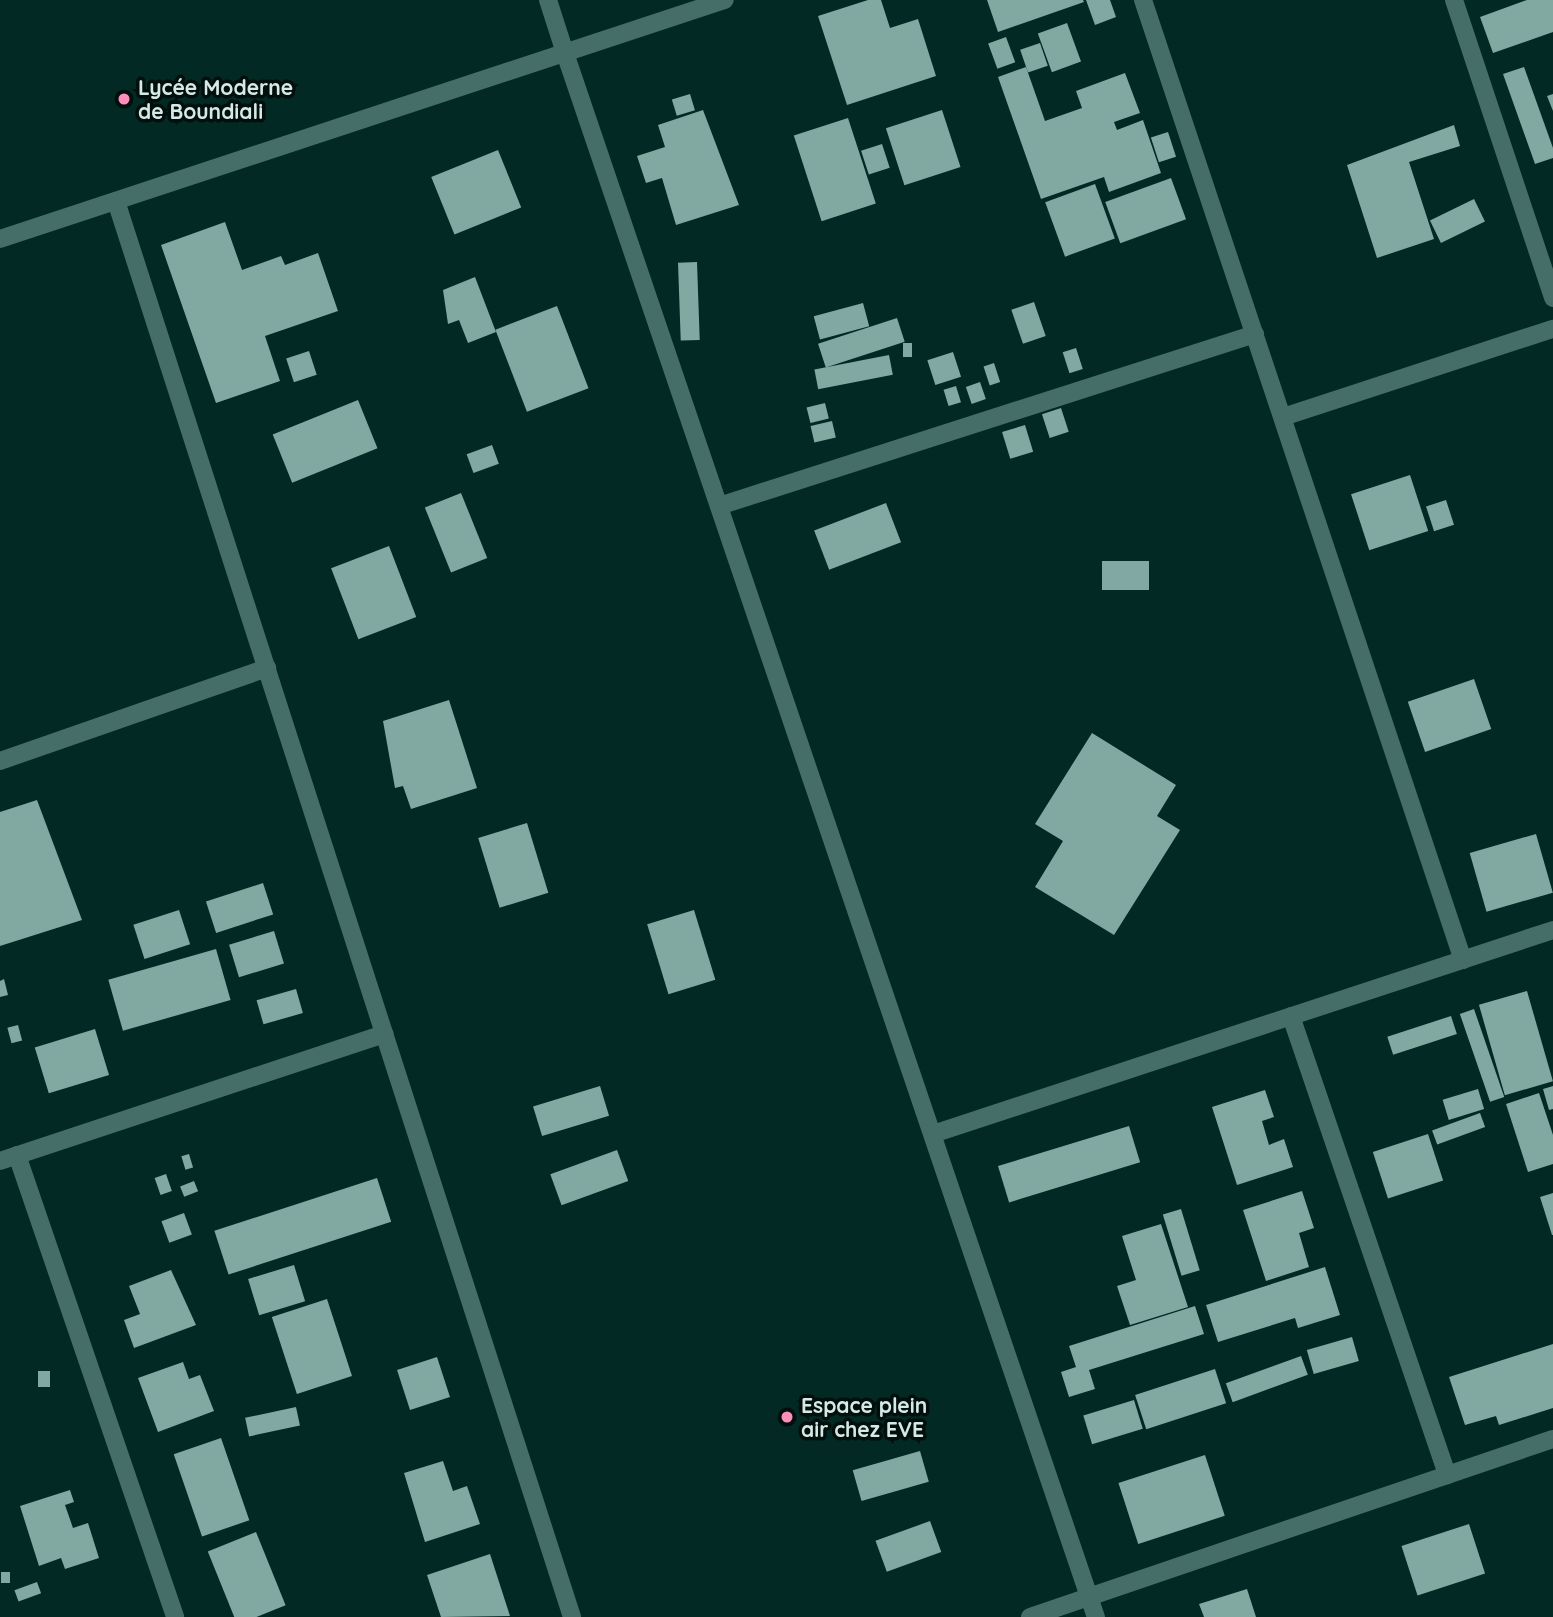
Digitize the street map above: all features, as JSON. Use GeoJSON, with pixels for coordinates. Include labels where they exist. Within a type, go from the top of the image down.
{"type":"FeatureCollection","features":[{"type":"Feature","properties":{"kind":"street"},"geometry":{"type":"LineString","coordinates":[[548,0],[1096,1617]]}},
{"type":"Feature","properties":{"kind":"street"},"geometry":{"type":"LineString","coordinates":[[0,239],[725,0]]}},
{"type":"Feature","properties":{"kind":"street"},"geometry":{"type":"LineString","coordinates":[[1143,0],[1463,960]]}},
{"type":"Feature","properties":{"kind":"street"},"geometry":{"type":"LineString","coordinates":[[1454,0],[1553,298]]}},
{"type":"Feature","properties":{"kind":"street"},"geometry":{"type":"LineString","coordinates":[[116,201],[572,1617]]}},
{"type":"Feature","properties":{"kind":"street"},"geometry":{"type":"LineString","coordinates":[[1283,417],[1553,329]]}},
{"type":"Feature","properties":{"kind":"street"},"geometry":{"type":"LineString","coordinates":[[719,506],[1255,334]]}},
{"type":"Feature","properties":{"kind":"street"},"geometry":{"type":"LineString","coordinates":[[0,761],[267,668]]}},
{"type":"Feature","properties":{"kind":"street"},"geometry":{"type":"LineString","coordinates":[[933,1134],[1553,930]]}},
{"type":"Feature","properties":{"kind":"street"},"geometry":{"type":"LineString","coordinates":[[1291,1016],[1447,1475]]}},
{"type":"Feature","properties":{"kind":"street"},"geometry":{"type":"LineString","coordinates":[[175,1617],[8,1158],[385,1034]]}},
{"type":"Feature","properties":{"kind":"street"},"geometry":{"type":"LineString","coordinates":[[1031,1617],[1553,1439]]}},
{"type":"Feature","properties":{"kind":"building"},"geometry":{"type":"Polygon","coordinates":[[[868,0],[881,0],[890,28],[918,19],[936,76],[847,105],[818,16],[868,0]]]}},
{"type":"Feature","properties":{"kind":"building"},"geometry":{"type":"Polygon","coordinates":[[[987,0],[1083,0],[1084,2],[998,32],[987,0]]]}},
{"type":"Feature","properties":{"kind":"building"},"geometry":{"type":"Polygon","coordinates":[[[1086,0],[1110,0],[1116,17],[1095,25],[1086,0]]]}},
{"type":"Feature","properties":{"kind":"building"},"geometry":{"type":"Polygon","coordinates":[[[1527,0],[1553,0],[1553,32],[1493,53],[1480,17],[1527,0]]]}},
{"type":"Feature","properties":{"kind":"building"},"geometry":{"type":"Polygon","coordinates":[[[1067,23],[1081,62],[1052,72],[1038,34],[1067,23]]]}},
{"type":"Feature","properties":{"kind":"building"},"geometry":{"type":"Polygon","coordinates":[[[1006,37],[1015,62],[997,69],[988,43],[1006,37]]]}},
{"type":"Feature","properties":{"kind":"building"},"geometry":{"type":"Polygon","coordinates":[[[1040,43],[1048,66],[1028,73],[1020,50],[1040,43]]]}},
{"type":"Feature","properties":{"kind":"building"},"geometry":{"type":"Polygon","coordinates":[[[1026,67],[1045,121],[1082,108],[1076,91],[1125,73],[1140,113],[1114,122],[1117,130],[1143,120],[1161,173],[1109,192],[1104,177],[1041,199],[998,77],[1026,67]]]}},
{"type":"Feature","properties":{"kind":"building"},"geometry":{"type":"Polygon","coordinates":[[[1524,67],[1553,148],[1553,158],[1535,164],[1503,74],[1524,67]]]}},
{"type":"Feature","properties":{"kind":"building"},"geometry":{"type":"Polygon","coordinates":[[[690,94],[695,110],[677,116],[672,100],[690,94]]]}},
{"type":"Feature","properties":{"kind":"building"},"geometry":{"type":"Polygon","coordinates":[[[1553,94],[1553,111],[1547,96],[1553,94]]]}},
{"type":"Feature","properties":{"kind":"building"},"geometry":{"type":"Polygon","coordinates":[[[703,110],[739,205],[676,225],[662,178],[646,183],[637,156],[665,147],[658,125],[703,110]]]}},
{"type":"Feature","properties":{"kind":"building"},"geometry":{"type":"Polygon","coordinates":[[[942,110],[961,167],[904,185],[886,128],[942,110]]]}},
{"type":"Feature","properties":{"kind":"building"},"geometry":{"type":"Polygon","coordinates":[[[848,118],[876,204],[822,221],[794,136],[848,118]]]}},
{"type":"Feature","properties":{"kind":"building"},"geometry":{"type":"Polygon","coordinates":[[[1454,125],[1460,146],[1409,162],[1434,239],[1377,258],[1347,165],[1454,125]]]}},
{"type":"Feature","properties":{"kind":"building"},"geometry":{"type":"Polygon","coordinates":[[[1168,132],[1176,157],[1159,162],[1151,138],[1168,132]]]}},
{"type":"Feature","properties":{"kind":"building"},"geometry":{"type":"Polygon","coordinates":[[[882,144],[890,168],[869,175],[861,151],[882,144]]]}},
{"type":"Feature","properties":{"kind":"building"},"geometry":{"type":"Polygon","coordinates":[[[498,150],[521,207],[454,234],[431,177],[498,150]]]}},
{"type":"Feature","properties":{"kind":"building"},"geometry":{"type":"Polygon","coordinates":[[[1171,178],[1186,219],[1120,243],[1105,202],[1171,178]]]}},
{"type":"Feature","properties":{"kind":"building"},"geometry":{"type":"Polygon","coordinates":[[[1095,184],[1115,239],[1065,257],[1045,202],[1095,184]]]}},
{"type":"Feature","properties":{"kind":"building"},"geometry":{"type":"Polygon","coordinates":[[[1474,199],[1485,221],[1441,243],[1430,220],[1474,199]]]}},
{"type":"Feature","properties":{"kind":"building"},"geometry":{"type":"Polygon","coordinates":[[[225,222],[242,270],[281,256],[285,265],[318,253],[338,311],[265,336],[280,381],[216,403],[161,245],[225,222]]]}},
{"type":"Feature","properties":{"kind":"building"},"geometry":{"type":"Polygon","coordinates":[[[697,262],[700,340],[681,341],[678,263],[697,262]]]}},
{"type":"Feature","properties":{"kind":"building"},"geometry":{"type":"Polygon","coordinates":[[[475,277],[496,332],[468,343],[459,320],[448,324],[443,290],[475,277]]]}},
{"type":"Feature","properties":{"kind":"building"},"geometry":{"type":"Polygon","coordinates":[[[1034,302],[1046,336],[1023,344],[1011,310],[1034,302]]]}},
{"type":"Feature","properties":{"kind":"building"},"geometry":{"type":"Polygon","coordinates":[[[863,303],[869,326],[820,339],[814,316],[863,303]]]}},
{"type":"Feature","properties":{"kind":"building"},"geometry":{"type":"Polygon","coordinates":[[[557,306],[589,388],[527,412],[495,330],[557,306]]]}},
{"type":"Feature","properties":{"kind":"building"},"geometry":{"type":"Polygon","coordinates":[[[897,318],[905,342],[826,367],[818,344],[897,318]]]}},
{"type":"Feature","properties":{"kind":"building"},"geometry":{"type":"Polygon","coordinates":[[[903,343],[912,343],[912,357],[903,357],[903,343]]]}},
{"type":"Feature","properties":{"kind":"building"},"geometry":{"type":"Polygon","coordinates":[[[1076,348],[1083,369],[1069,373],[1063,352],[1076,348]]]}},
{"type":"Feature","properties":{"kind":"building"},"geometry":{"type":"Polygon","coordinates":[[[309,351],[317,375],[294,382],[286,358],[309,351]]]}},
{"type":"Feature","properties":{"kind":"building"},"geometry":{"type":"Polygon","coordinates":[[[953,352],[961,377],[935,385],[927,360],[953,352]]]}},
{"type":"Feature","properties":{"kind":"building"},"geometry":{"type":"Polygon","coordinates":[[[889,355],[893,375],[818,389],[814,370],[889,355]]]}},
{"type":"Feature","properties":{"kind":"building"},"geometry":{"type":"Polygon","coordinates":[[[994,363],[1000,382],[990,385],[984,366],[994,363]]]}},
{"type":"Feature","properties":{"kind":"building"},"geometry":{"type":"Polygon","coordinates":[[[980,382],[986,399],[972,404],[966,387],[980,382]]]}},
{"type":"Feature","properties":{"kind":"building"},"geometry":{"type":"Polygon","coordinates":[[[956,386],[961,402],[949,406],[944,390],[956,386]]]}},
{"type":"Feature","properties":{"kind":"building"},"geometry":{"type":"Polygon","coordinates":[[[358,400],[377,448],[292,483],[273,434],[358,400]]]}},
{"type":"Feature","properties":{"kind":"building"},"geometry":{"type":"Polygon","coordinates":[[[825,403],[829,419],[810,423],[807,408],[825,403]]]}},
{"type":"Feature","properties":{"kind":"building"},"geometry":{"type":"Polygon","coordinates":[[[1061,408],[1069,432],[1050,438],[1042,414],[1061,408]]]}},
{"type":"Feature","properties":{"kind":"building"},"geometry":{"type":"Polygon","coordinates":[[[832,421],[836,438],[814,443],[811,426],[832,421]]]}},
{"type":"Feature","properties":{"kind":"building"},"geometry":{"type":"Polygon","coordinates":[[[1025,425],[1033,452],[1010,459],[1002,432],[1025,425]]]}},
{"type":"Feature","properties":{"kind":"building"},"geometry":{"type":"Polygon","coordinates":[[[492,445],[499,464],[473,473],[467,454],[492,445]]]}},
{"type":"Feature","properties":{"kind":"building"},"geometry":{"type":"Polygon","coordinates":[[[1410,475],[1428,531],[1369,550],[1351,494],[1410,475]]]}},
{"type":"Feature","properties":{"kind":"building"},"geometry":{"type":"Polygon","coordinates":[[[461,493],[487,558],[451,573],[425,508],[461,493]]]}},
{"type":"Feature","properties":{"kind":"building"},"geometry":{"type":"Polygon","coordinates":[[[1446,500],[1454,525],[1434,531],[1426,506],[1446,500]]]}},
{"type":"Feature","properties":{"kind":"building"},"geometry":{"type":"Polygon","coordinates":[[[886,503],[901,542],[829,570],[814,531],[886,503]]]}},
{"type":"Feature","properties":{"kind":"building"},"geometry":{"type":"Polygon","coordinates":[[[389,546],[416,617],[358,639],[331,568],[389,546]]]}},
{"type":"Feature","properties":{"kind":"building"},"geometry":{"type":"Polygon","coordinates":[[[1102,561],[1149,561],[1149,590],[1102,590],[1102,561]]]}},
{"type":"Feature","properties":{"kind":"building"},"geometry":{"type":"Polygon","coordinates":[[[1474,679],[1491,729],[1425,752],[1408,702],[1474,679]]]}},
{"type":"Feature","properties":{"kind":"building"},"geometry":{"type":"Polygon","coordinates":[[[449,700],[477,788],[411,809],[403,786],[395,788],[383,721],[449,700]]]}},
{"type":"Feature","properties":{"kind":"building"},"geometry":{"type":"Polygon","coordinates":[[[1092,733],[1176,785],[1157,816],[1180,830],[1114,935],[1035,887],[1063,841],[1035,824],[1092,733]]]}},
{"type":"Feature","properties":{"kind":"building"},"geometry":{"type":"Polygon","coordinates":[[[37,800],[82,920],[0,946],[0,812],[37,800]]]}},
{"type":"Feature","properties":{"kind":"building"},"geometry":{"type":"Polygon","coordinates":[[[527,823],[548,893],[500,908],[478,838],[527,823]]]}},
{"type":"Feature","properties":{"kind":"building"},"geometry":{"type":"Polygon","coordinates":[[[1536,834],[1553,893],[1486,912],[1470,853],[1536,834]]]}},
{"type":"Feature","properties":{"kind":"building"},"geometry":{"type":"Polygon","coordinates":[[[263,883],[273,914],[216,933],[206,902],[263,883]]]}},
{"type":"Feature","properties":{"kind":"building"},"geometry":{"type":"Polygon","coordinates":[[[179,910],[190,944],[144,959],[133,925],[179,910]]]}},
{"type":"Feature","properties":{"kind":"building"},"geometry":{"type":"Polygon","coordinates":[[[694,910],[715,980],[668,994],[647,924],[694,910]]]}},
{"type":"Feature","properties":{"kind":"building"},"geometry":{"type":"Polygon","coordinates":[[[274,931],[284,964],[239,977],[229,945],[274,931]]]}},
{"type":"Feature","properties":{"kind":"building"},"geometry":{"type":"Polygon","coordinates":[[[216,949],[231,1000],[123,1031],[108,980],[216,949]]]}},
{"type":"Feature","properties":{"kind":"building"},"geometry":{"type":"Polygon","coordinates":[[[4,979],[8,995],[0,997],[0,981],[4,979]]]}},
{"type":"Feature","properties":{"kind":"building"},"geometry":{"type":"Polygon","coordinates":[[[296,989],[303,1013],[263,1024],[257,1000],[296,989]]]}},
{"type":"Feature","properties":{"kind":"building"},"geometry":{"type":"Polygon","coordinates":[[[1527,991],[1553,1081],[1505,1095],[1479,1005],[1527,991]]]}},
{"type":"Feature","properties":{"kind":"building"},"geometry":{"type":"Polygon","coordinates":[[[1474,1009],[1504,1097],[1490,1102],[1460,1014],[1474,1009]]]}},
{"type":"Feature","properties":{"kind":"building"},"geometry":{"type":"Polygon","coordinates":[[[1451,1016],[1457,1034],[1393,1055],[1387,1037],[1451,1016]]]}},
{"type":"Feature","properties":{"kind":"building"},"geometry":{"type":"Polygon","coordinates":[[[18,1025],[22,1040],[12,1043],[7,1028],[18,1025]]]}},
{"type":"Feature","properties":{"kind":"building"},"geometry":{"type":"Polygon","coordinates":[[[95,1029],[109,1075],[49,1093],[35,1047],[95,1029]]]}},
{"type":"Feature","properties":{"kind":"building"},"geometry":{"type":"Polygon","coordinates":[[[600,1086],[609,1116],[542,1136],[533,1106],[600,1086]]]}},
{"type":"Feature","properties":{"kind":"building"},"geometry":{"type":"Polygon","coordinates":[[[1553,1086],[1553,1109],[1549,1110],[1543,1089],[1553,1086]]]}},
{"type":"Feature","properties":{"kind":"building"},"geometry":{"type":"Polygon","coordinates":[[[1478,1089],[1484,1109],[1449,1120],[1443,1100],[1478,1089]]]}},
{"type":"Feature","properties":{"kind":"building"},"geometry":{"type":"Polygon","coordinates":[[[1265,1090],[1274,1117],[1262,1121],[1269,1145],[1284,1139],[1293,1167],[1237,1185],[1212,1107],[1265,1090]]]}},
{"type":"Feature","properties":{"kind":"building"},"geometry":{"type":"Polygon","coordinates":[[[1539,1093],[1553,1135],[1553,1164],[1528,1172],[1506,1104],[1539,1093]]]}},
{"type":"Feature","properties":{"kind":"building"},"geometry":{"type":"Polygon","coordinates":[[[1480,1113],[1485,1127],[1437,1145],[1432,1130],[1480,1113]]]}},
{"type":"Feature","properties":{"kind":"building"},"geometry":{"type":"Polygon","coordinates":[[[1129,1126],[1140,1162],[1009,1202],[998,1166],[1129,1126]]]}},
{"type":"Feature","properties":{"kind":"building"},"geometry":{"type":"Polygon","coordinates":[[[1428,1134],[1443,1181],[1388,1199],[1373,1152],[1428,1134]]]}},
{"type":"Feature","properties":{"kind":"building"},"geometry":{"type":"Polygon","coordinates":[[[617,1150],[628,1181],[562,1205],[550,1174],[617,1150]]]}},
{"type":"Feature","properties":{"kind":"building"},"geometry":{"type":"Polygon","coordinates":[[[189,1154],[193,1167],[185,1170],[181,1156],[189,1154]]]}},
{"type":"Feature","properties":{"kind":"building"},"geometry":{"type":"Polygon","coordinates":[[[166,1174],[172,1191],[161,1195],[155,1178],[166,1174]]]}},
{"type":"Feature","properties":{"kind":"building"},"geometry":{"type":"Polygon","coordinates":[[[377,1178],[391,1222],[229,1275],[214,1231],[377,1178]]]}},
{"type":"Feature","properties":{"kind":"building"},"geometry":{"type":"Polygon","coordinates":[[[194,1181],[198,1191],[184,1197],[180,1187],[194,1181]]]}},
{"type":"Feature","properties":{"kind":"building"},"geometry":{"type":"Polygon","coordinates":[[[1302,1191],[1314,1228],[1299,1233],[1309,1267],[1266,1281],[1243,1210],[1302,1191]]]}},
{"type":"Feature","properties":{"kind":"building"},"geometry":{"type":"Polygon","coordinates":[[[1553,1193],[1553,1235],[1552,1235],[1540,1197],[1553,1193]]]}},
{"type":"Feature","properties":{"kind":"building"},"geometry":{"type":"Polygon","coordinates":[[[1181,1209],[1200,1270],[1182,1276],[1163,1215],[1181,1209]]]}},
{"type":"Feature","properties":{"kind":"building"},"geometry":{"type":"Polygon","coordinates":[[[184,1213],[192,1235],[169,1243],[161,1221],[184,1213]]]}},
{"type":"Feature","properties":{"kind":"building"},"geometry":{"type":"Polygon","coordinates":[[[1161,1224],[1188,1307],[1130,1325],[1117,1286],[1136,1280],[1122,1236],[1161,1224]]]}},
{"type":"Feature","properties":{"kind":"building"},"geometry":{"type":"Polygon","coordinates":[[[294,1265],[305,1301],[259,1315],[248,1279],[294,1265]]]}},
{"type":"Feature","properties":{"kind":"building"},"geometry":{"type":"Polygon","coordinates":[[[1325,1267],[1340,1315],[1298,1328],[1295,1318],[1218,1342],[1206,1305],[1325,1267]]]}},
{"type":"Feature","properties":{"kind":"building"},"geometry":{"type":"Polygon","coordinates":[[[171,1270],[196,1325],[134,1348],[124,1320],[140,1314],[129,1286],[171,1270]]]}},
{"type":"Feature","properties":{"kind":"building"},"geometry":{"type":"Polygon","coordinates":[[[327,1299],[352,1376],[297,1394],[272,1317],[327,1299]]]}},
{"type":"Feature","properties":{"kind":"building"},"geometry":{"type":"Polygon","coordinates":[[[1195,1306],[1204,1334],[1089,1370],[1095,1389],[1069,1397],[1061,1372],[1076,1367],[1069,1346],[1195,1306]]]}},
{"type":"Feature","properties":{"kind":"building"},"geometry":{"type":"Polygon","coordinates":[[[1352,1337],[1359,1361],[1314,1374],[1307,1350],[1352,1337]]]}},
{"type":"Feature","properties":{"kind":"building"},"geometry":{"type":"Polygon","coordinates":[[[1553,1344],[1553,1408],[1499,1425],[1496,1416],[1465,1425],[1449,1377],[1553,1344]]]}},
{"type":"Feature","properties":{"kind":"building"},"geometry":{"type":"Polygon","coordinates":[[[1301,1356],[1308,1375],[1233,1402],[1226,1383],[1301,1356]]]}},
{"type":"Feature","properties":{"kind":"building"},"geometry":{"type":"Polygon","coordinates":[[[437,1357],[450,1397],[410,1410],[397,1370],[437,1357]]]}},
{"type":"Feature","properties":{"kind":"building"},"geometry":{"type":"Polygon","coordinates":[[[183,1362],[189,1379],[200,1375],[214,1411],[158,1432],[138,1378],[183,1362]]]}},
{"type":"Feature","properties":{"kind":"building"},"geometry":{"type":"Polygon","coordinates":[[[1215,1369],[1226,1403],[1146,1429],[1135,1395],[1215,1369]]]}},
{"type":"Feature","properties":{"kind":"building"},"geometry":{"type":"Polygon","coordinates":[[[38,1371],[50,1371],[50,1387],[38,1387],[38,1371]]]}},
{"type":"Feature","properties":{"kind":"building"},"geometry":{"type":"Polygon","coordinates":[[[1134,1400],[1143,1429],[1092,1444],[1083,1415],[1134,1400]]]}},
{"type":"Feature","properties":{"kind":"building"},"geometry":{"type":"Polygon","coordinates":[[[296,1407],[300,1426],[249,1436],[245,1418],[296,1407]]]}},
{"type":"Feature","properties":{"kind":"building"},"geometry":{"type":"Polygon","coordinates":[[[221,1438],[249,1520],[202,1537],[174,1454],[221,1438]]]}},
{"type":"Feature","properties":{"kind":"building"},"geometry":{"type":"Polygon","coordinates":[[[920,1451],[929,1482],[862,1501],[853,1470],[920,1451]]]}},
{"type":"Feature","properties":{"kind":"building"},"geometry":{"type":"Polygon","coordinates":[[[1205,1455],[1225,1516],[1138,1544],[1118,1483],[1205,1455]]]}},
{"type":"Feature","properties":{"kind":"building"},"geometry":{"type":"Polygon","coordinates":[[[443,1461],[453,1491],[467,1486],[480,1524],[425,1542],[404,1473],[443,1461]]]}},
{"type":"Feature","properties":{"kind":"building"},"geometry":{"type":"Polygon","coordinates":[[[70,1490],[74,1502],[65,1505],[73,1528],[88,1523],[99,1558],[65,1569],[61,1558],[39,1566],[20,1506],[70,1490]]]}},
{"type":"Feature","properties":{"kind":"building"},"geometry":{"type":"Polygon","coordinates":[[[930,1521],[941,1552],[887,1572],[875,1541],[930,1521]]]}},
{"type":"Feature","properties":{"kind":"building"},"geometry":{"type":"Polygon","coordinates":[[[1469,1524],[1485,1573],[1418,1595],[1401,1546],[1469,1524]]]}},
{"type":"Feature","properties":{"kind":"building"},"geometry":{"type":"Polygon","coordinates":[[[256,1532],[286,1605],[257,1617],[234,1617],[208,1551],[256,1532]]]}},
{"type":"Feature","properties":{"kind":"building"},"geometry":{"type":"Polygon","coordinates":[[[490,1554],[510,1616],[441,1617],[427,1575],[490,1554]]]}},
{"type":"Feature","properties":{"kind":"building"},"geometry":{"type":"Polygon","coordinates":[[[1,1572],[10,1572],[10,1583],[1,1583],[1,1572]]]}},
{"type":"Feature","properties":{"kind":"building"},"geometry":{"type":"Polygon","coordinates":[[[37,1582],[41,1593],[19,1601],[14,1590],[37,1582]]]}},
{"type":"Feature","properties":{"kind":"building"},"geometry":{"type":"Polygon","coordinates":[[[1247,1589],[1256,1617],[1204,1617],[1199,1604],[1247,1589]]]}},
{"type":"Feature","properties":{"kind":"place","name":"Lycée Moderne de Boundiali"},"geometry":{"type":"Point","coordinates":[124,99]}},
{"type":"Feature","properties":{"kind":"place","name":"Espace plein air chez EVE"},"geometry":{"type":"Point","coordinates":[787,1417]}}]}
